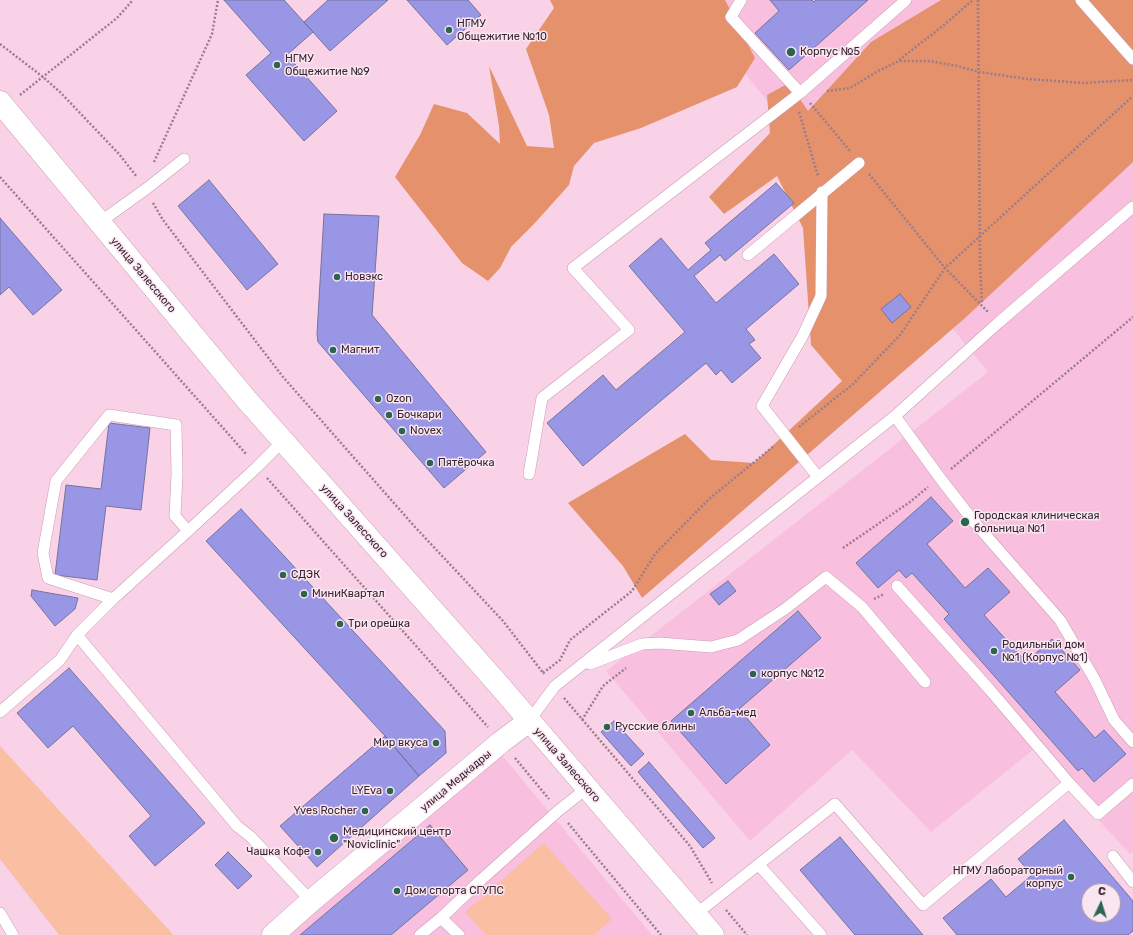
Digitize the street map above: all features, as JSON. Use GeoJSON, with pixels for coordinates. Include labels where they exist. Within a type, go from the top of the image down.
{"type":"FeatureCollection","features":[{"type":"Feature","properties":{"kind":"main road","name":"улица Залесского"},"geometry":{"type":"LineString","coordinates":[[2,105],[282,441],[499,684],[713,935]]}},
{"type":"Feature","properties":{"kind":"main road","name":"улица Медкадры"},"geometry":{"type":"LineString","coordinates":[[274,935],[311,900],[501,742],[529,721]]}},
{"type":"Feature","properties":{"kind":"lane"},"geometry":{"type":"LineString","coordinates":[[741,0],[731,17],[798,95]]}},
{"type":"Feature","properties":{"kind":"lane"},"geometry":{"type":"LineString","coordinates":[[529,474],[542,398],[629,330],[573,268],[798,95],[906,0]]}},
{"type":"Feature","properties":{"kind":"lane"},"geometry":{"type":"LineString","coordinates":[[1081,0],[1133,59]]}},
{"type":"Feature","properties":{"kind":"lane"},"geometry":{"type":"LineString","coordinates":[[100,222],[184,159]]}},
{"type":"Feature","properties":{"kind":"lane"},"geometry":{"type":"LineString","coordinates":[[748,255],[822,192],[860,163]]}},
{"type":"Feature","properties":{"kind":"lane"},"geometry":{"type":"LineString","coordinates":[[818,477],[762,406],[802,337],[821,296],[822,192]]}},
{"type":"Feature","properties":{"kind":"lane"},"geometry":{"type":"LineString","coordinates":[[529,721],[555,686],[580,668],[895,416],[998,323],[1133,208]]}},
{"type":"Feature","properties":{"kind":"lane"},"geometry":{"type":"LineString","coordinates":[[113,599],[48,578],[43,553],[56,481],[109,415],[176,425],[177,474],[174,516],[188,531]]}},
{"type":"Feature","properties":{"kind":"lane"},"geometry":{"type":"LineString","coordinates":[[895,416],[975,523],[1060,620],[1095,680],[1114,720],[1133,742]]}},
{"type":"Feature","properties":{"kind":"lane"},"geometry":{"type":"LineString","coordinates":[[0,712],[60,660],[78,635],[113,599],[188,531],[282,441]]}},
{"type":"Feature","properties":{"kind":"lane"},"geometry":{"type":"LineString","coordinates":[[580,668],[642,644],[660,643],[711,647],[738,640],[785,609],[826,577],[862,607],[924,682]]}},
{"type":"Feature","properties":{"kind":"lane"},"geometry":{"type":"LineString","coordinates":[[897,586],[990,690],[1069,783],[1098,814],[1133,784]]}},
{"type":"Feature","properties":{"kind":"lane"},"geometry":{"type":"LineString","coordinates":[[78,635],[237,826],[251,837],[311,900]]}},
{"type":"Feature","properties":{"kind":"lane"},"geometry":{"type":"LineString","coordinates":[[696,914],[835,804],[923,905],[1069,783]]}},
{"type":"Feature","properties":{"kind":"lane"},"geometry":{"type":"LineString","coordinates":[[420,935],[441,918],[558,811],[587,788]]}},
{"type":"Feature","properties":{"kind":"lane"},"geometry":{"type":"LineString","coordinates":[[1113,856],[1133,882]]}},
{"type":"Feature","properties":{"kind":"lane"},"geometry":{"type":"LineString","coordinates":[[759,865],[821,935]]}},
{"type":"Feature","properties":{"kind":"lane"},"geometry":{"type":"LineString","coordinates":[[0,913],[13,935]]}},
{"type":"Feature","properties":{"kind":"lane"},"geometry":{"type":"LineString","coordinates":[[441,918],[458,935]]}},
{"type":"Feature","properties":{"kind":"path"},"geometry":{"type":"LineString","coordinates":[[2,105],[43,77],[117,18],[133,0]]}},
{"type":"Feature","properties":{"kind":"path"},"geometry":{"type":"LineString","coordinates":[[146,189],[153,164],[212,34],[218,0]]}},
{"type":"Feature","properties":{"kind":"path"},"geometry":{"type":"LineString","coordinates":[[798,95],[850,88],[878,71],[899,61],[973,0]]}},
{"type":"Feature","properties":{"kind":"path"},"geometry":{"type":"LineString","coordinates":[[978,0],[982,304]]}},
{"type":"Feature","properties":{"kind":"path"},"geometry":{"type":"LineString","coordinates":[[0,44],[60,92],[119,154],[146,189],[163,220],[283,377],[416,527],[503,621],[582,720],[690,846],[711,879],[717,898],[747,935]]}},
{"type":"Feature","properties":{"kind":"path"},"geometry":{"type":"LineString","coordinates":[[899,61],[930,61],[958,66],[979,72],[1028,80],[1083,83],[1133,80]]}},
{"type":"Feature","properties":{"kind":"path"},"geometry":{"type":"LineString","coordinates":[[798,95],[823,117],[945,268],[982,304],[998,323]]}},
{"type":"Feature","properties":{"kind":"path"},"geometry":{"type":"LineString","coordinates":[[798,95],[822,192]]}},
{"type":"Feature","properties":{"kind":"path"},"geometry":{"type":"LineString","coordinates":[[543,672],[560,660],[570,640],[632,591],[655,554],[710,498],[853,384],[900,335],[945,268],[1133,96]]}},
{"type":"Feature","properties":{"kind":"path"},"geometry":{"type":"LineString","coordinates":[[843,548],[910,502],[940,478],[1133,316]]}},
{"type":"Feature","properties":{"kind":"path"},"geometry":{"type":"LineString","coordinates":[[862,607],[897,586]]}},
{"type":"Feature","properties":{"kind":"path"},"geometry":{"type":"LineString","coordinates":[[582,720],[602,686],[628,666]]}},
{"type":"Feature","properties":{"kind":"path"},"geometry":{"type":"LineString","coordinates":[[501,742],[661,935]]}},
{"type":"Feature","properties":{"kind":"shaded area"},"geometry":{"type":"Polygon","coordinates":[[[550,0],[725,0],[755,58],[737,87],[641,128],[594,143],[574,166],[569,185],[511,247],[500,268],[488,281],[462,263],[395,177],[420,135],[434,104],[467,113],[500,144],[499,126],[489,66],[527,146],[554,148],[549,115],[526,49],[554,8],[550,0]]]}},
{"type":"Feature","properties":{"kind":"shaded area","name":"Городская клиническая больница №1"},"geometry":{"type":"Polygon","coordinates":[[[685,0],[1133,0],[1133,851],[1130,854],[1033,750],[931,832],[852,750],[750,841],[606,671],[988,372],[685,0]]]}},
{"type":"Feature","properties":{"kind":"shaded area"},"geometry":{"type":"Polygon","coordinates":[[[941,0],[1133,0],[1133,162],[965,318],[642,598],[623,566],[568,503],[685,434],[711,460],[754,463],[842,381],[811,345],[803,228],[777,176],[724,214],[709,197],[770,133],[767,95],[789,83],[808,111],[871,42],[941,0]]]}},
{"type":"Feature","properties":{"kind":"shaded area"},"geometry":{"type":"Polygon","coordinates":[[[0,746],[173,935],[59,935],[0,859],[0,746]]]}},
{"type":"Feature","properties":{"kind":"shaded area"},"geometry":{"type":"Polygon","coordinates":[[[501,754],[652,935],[285,935],[501,754]]]}},
{"type":"Feature","properties":{"kind":"shaded area"},"geometry":{"type":"Polygon","coordinates":[[[544,843],[612,919],[594,935],[486,935],[465,912],[544,843]]]}},
{"type":"Feature","properties":{"kind":"building","name":"НГМУ Общежитие №9"},"geometry":{"type":"Polygon","coordinates":[[[224,0],[284,0],[313,32],[287,55],[337,111],[304,141],[246,75],[271,53],[224,0]]]}},
{"type":"Feature","properties":{"kind":"building"},"geometry":{"type":"Polygon","coordinates":[[[328,0],[388,0],[330,51],[304,22],[328,0]]]}},
{"type":"Feature","properties":{"kind":"building","name":"НГМУ Общежитие №10"},"geometry":{"type":"Polygon","coordinates":[[[407,0],[468,0],[481,15],[447,45],[407,0]]]}},
{"type":"Feature","properties":{"kind":"building","name":"Корпус №5"},"geometry":{"type":"Polygon","coordinates":[[[770,0],[812,0],[814,2],[816,0],[868,0],[789,70],[755,33],[779,11],[770,0]]]}},
{"type":"Feature","properties":{"kind":"building"},"geometry":{"type":"Polygon","coordinates":[[[209,180],[278,264],[247,290],[178,206],[209,180]]]}},
{"type":"Feature","properties":{"kind":"building"},"geometry":{"type":"Polygon","coordinates":[[[776,183],[794,203],[725,261],[720,255],[694,276],[716,303],[774,254],[799,284],[746,329],[755,340],[749,344],[761,358],[732,383],[721,370],[716,375],[706,363],[583,466],[547,423],[603,375],[616,390],[685,332],[629,266],[661,238],[688,270],[711,250],[705,243],[776,183]]]}},
{"type":"Feature","properties":{"kind":"building"},"geometry":{"type":"Polygon","coordinates":[[[324,214],[379,216],[372,315],[486,452],[444,488],[318,342],[317,334],[324,214]]]}},
{"type":"Feature","properties":{"kind":"building"},"geometry":{"type":"Polygon","coordinates":[[[0,218],[62,290],[33,315],[9,287],[0,295],[0,218]]]}},
{"type":"Feature","properties":{"kind":"building"},"geometry":{"type":"Polygon","coordinates":[[[900,294],[911,307],[892,323],[881,309],[900,294]]]}},
{"type":"Feature","properties":{"kind":"building"},"geometry":{"type":"Polygon","coordinates":[[[109,423],[150,428],[141,510],[106,506],[97,580],[55,575],[66,485],[101,489],[109,423]]]}},
{"type":"Feature","properties":{"kind":"building","name":"Родильный дом №1 (Корпус №1)"},"geometry":{"type":"Polygon","coordinates":[[[931,497],[953,521],[927,544],[965,588],[988,568],[1010,592],[984,615],[1026,662],[1052,639],[1080,670],[1055,692],[1095,738],[1104,730],[1126,754],[1094,782],[1082,768],[1078,771],[944,619],[949,614],[912,573],[906,578],[899,570],[878,588],[856,563],[931,497]]]}},
{"type":"Feature","properties":{"kind":"building"},"geometry":{"type":"Polygon","coordinates":[[[241,509],[445,731],[446,753],[419,776],[385,736],[206,541],[241,509]]]}},
{"type":"Feature","properties":{"kind":"building"},"geometry":{"type":"Polygon","coordinates":[[[728,581],[736,591],[719,605],[710,594],[728,581]]]}},
{"type":"Feature","properties":{"kind":"building"},"geometry":{"type":"Polygon","coordinates":[[[32,590],[78,598],[75,609],[55,626],[31,596],[32,590]]]}},
{"type":"Feature","properties":{"kind":"building","name":"корпус №12"},"geometry":{"type":"Polygon","coordinates":[[[798,611],[821,638],[739,709],[770,745],[726,784],[671,721],[798,611]]]}},
{"type":"Feature","properties":{"kind":"building"},"geometry":{"type":"Polygon","coordinates":[[[69,668],[205,823],[155,866],[129,836],[151,816],[73,726],[48,748],[17,713],[69,668]]]}},
{"type":"Feature","properties":{"kind":"building"},"geometry":{"type":"Polygon","coordinates":[[[614,721],[644,754],[631,766],[601,732],[614,721]]]}},
{"type":"Feature","properties":{"kind":"building"},"geometry":{"type":"Polygon","coordinates":[[[385,736],[419,776],[317,867],[280,826],[385,736]]]}},
{"type":"Feature","properties":{"kind":"building"},"geometry":{"type":"Polygon","coordinates":[[[649,762],[715,838],[703,848],[638,772],[649,762]]]}},
{"type":"Feature","properties":{"kind":"building","name":"НГМУ Лабораторный корпус"},"geometry":{"type":"Polygon","coordinates":[[[1064,820],[1118,883],[1081,883],[1081,923],[1121,923],[1121,887],[1133,901],[1133,931],[1128,935],[957,935],[943,918],[991,879],[1006,897],[1032,875],[1018,859],[1064,820]]]}},
{"type":"Feature","properties":{"kind":"building","name":"Дом спорта СГУПС"},"geometry":{"type":"Polygon","coordinates":[[[430,825],[468,870],[391,935],[300,935],[430,825]]]}},
{"type":"Feature","properties":{"kind":"building"},"geometry":{"type":"Polygon","coordinates":[[[840,837],[923,935],[855,935],[800,870],[840,837]]]}},
{"type":"Feature","properties":{"kind":"building"},"geometry":{"type":"Polygon","coordinates":[[[228,852],[252,876],[238,889],[215,865],[228,852]]]}},
{"type":"Feature","properties":{"kind":"place","name":"НГМУ Общежитие №10"},"geometry":{"type":"Point","coordinates":[449,30]}},
{"type":"Feature","properties":{"kind":"place","name":"Корпус №5"},"geometry":{"type":"Point","coordinates":[791,52]}},
{"type":"Feature","properties":{"kind":"place","name":"НГМУ Общежитие №9"},"geometry":{"type":"Point","coordinates":[277,65]}},
{"type":"Feature","properties":{"kind":"place","name":"Новэкс"},"geometry":{"type":"Point","coordinates":[337,277]}},
{"type":"Feature","properties":{"kind":"place","name":"Магнит"},"geometry":{"type":"Point","coordinates":[333,350]}},
{"type":"Feature","properties":{"kind":"place","name":"Ozon"},"geometry":{"type":"Point","coordinates":[378,399]}},
{"type":"Feature","properties":{"kind":"place","name":"Бочкари"},"geometry":{"type":"Point","coordinates":[389,415]}},
{"type":"Feature","properties":{"kind":"place","name":"Novex"},"geometry":{"type":"Point","coordinates":[402,431]}},
{"type":"Feature","properties":{"kind":"place","name":"Пятёрочка"},"geometry":{"type":"Point","coordinates":[430,463]}},
{"type":"Feature","properties":{"kind":"place","name":"Городская клиническая больница №1"},"geometry":{"type":"Point","coordinates":[965,522]}},
{"type":"Feature","properties":{"kind":"place","name":"СДЭК"},"geometry":{"type":"Point","coordinates":[283,575]}},
{"type":"Feature","properties":{"kind":"place","name":"МиниКвартал"},"geometry":{"type":"Point","coordinates":[304,594]}},
{"type":"Feature","properties":{"kind":"place","name":"Три орешка"},"geometry":{"type":"Point","coordinates":[340,624]}},
{"type":"Feature","properties":{"kind":"place","name":"Родильный дом №1 (Корпус №1)"},"geometry":{"type":"Point","coordinates":[994,651]}},
{"type":"Feature","properties":{"kind":"place","name":"корпус №12"},"geometry":{"type":"Point","coordinates":[753,674]}},
{"type":"Feature","properties":{"kind":"place","name":"Альба-мед"},"geometry":{"type":"Point","coordinates":[691,713]}},
{"type":"Feature","properties":{"kind":"place","name":"Русские блины"},"geometry":{"type":"Point","coordinates":[607,727]}},
{"type":"Feature","properties":{"kind":"place","name":"Мир вкуса"},"geometry":{"type":"Point","coordinates":[436,743]}},
{"type":"Feature","properties":{"kind":"place","name":"LYEva"},"geometry":{"type":"Point","coordinates":[390,791]}},
{"type":"Feature","properties":{"kind":"place","name":"Yves Rocher"},"geometry":{"type":"Point","coordinates":[365,811]}},
{"type":"Feature","properties":{"kind":"place","name":"Медицинский центр \"Noviclinic\""},"geometry":{"type":"Point","coordinates":[334,838]}},
{"type":"Feature","properties":{"kind":"place","name":"Чашка Кофе"},"geometry":{"type":"Point","coordinates":[318,852]}},
{"type":"Feature","properties":{"kind":"place","name":"НГМУ Лабораторный корпус"},"geometry":{"type":"Point","coordinates":[1071,877]}},
{"type":"Feature","properties":{"kind":"place","name":"Дом спорта СГУПС"},"geometry":{"type":"Point","coordinates":[397,891]}}]}
